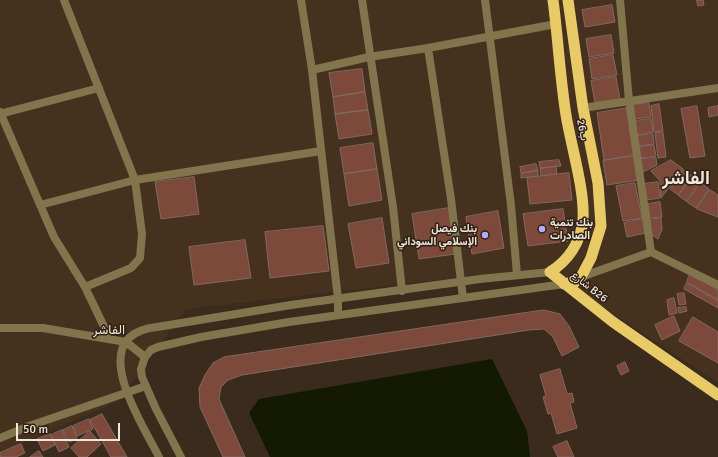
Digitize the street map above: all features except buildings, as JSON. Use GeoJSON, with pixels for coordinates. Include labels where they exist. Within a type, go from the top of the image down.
{"type":"FeatureCollection","features":[{"type":"Feature","properties":{"kind":"highway","name":"26ب"},"geometry":{"type":"LineString","coordinates":[[550,272],[565,260],[578,243],[583,220],[581,198],[566,114],[553,0]]}},
{"type":"Feature","properties":{"kind":"highway","name":"26ب"},"geometry":{"type":"LineString","coordinates":[[568,0],[583,108],[598,184],[601,226],[591,258],[581,277]]}},
{"type":"Feature","properties":{"kind":"highway","name":"شارع B26"},"geometry":{"type":"LineString","coordinates":[[550,272],[613,322],[718,395]]}},
{"type":"Feature","properties":{"kind":"highway"},"geometry":{"type":"LineString","coordinates":[[564,284],[575,282],[581,277]]}},
{"type":"Feature","properties":{"kind":"street"},"geometry":{"type":"LineString","coordinates":[[64,0],[135,180],[142,234],[140,258],[131,268],[84,287]]}},
{"type":"Feature","properties":{"kind":"street"},"geometry":{"type":"LineString","coordinates":[[301,0],[312,70],[338,299],[338,315]]}},
{"type":"Feature","properties":{"kind":"street"},"geometry":{"type":"LineString","coordinates":[[362,0],[369,57],[393,207],[402,291]]}},
{"type":"Feature","properties":{"kind":"street"},"geometry":{"type":"LineString","coordinates":[[485,0],[509,191],[517,275]]}},
{"type":"Feature","properties":{"kind":"street"},"geometry":{"type":"LineString","coordinates":[[620,0],[629,101],[651,252]]}},
{"type":"Feature","properties":{"kind":"street"},"geometry":{"type":"LineString","coordinates":[[312,70],[369,57],[428,48],[556,24]]}},
{"type":"Feature","properties":{"kind":"street"},"geometry":{"type":"LineString","coordinates":[[428,48],[462,282],[463,298]]}},
{"type":"Feature","properties":{"kind":"street"},"geometry":{"type":"LineString","coordinates":[[99,88],[0,113],[54,237],[84,287],[110,339]]}},
{"type":"Feature","properties":{"kind":"street"},"geometry":{"type":"LineString","coordinates":[[583,108],[718,88]]}},
{"type":"Feature","properties":{"kind":"street"},"geometry":{"type":"LineString","coordinates":[[40,205],[135,180],[321,151]]}},
{"type":"Feature","properties":{"kind":"street"},"geometry":{"type":"LineString","coordinates":[[581,277],[651,252],[718,285]]}},
{"type":"Feature","properties":{"kind":"street"},"geometry":{"type":"LineString","coordinates":[[159,457],[126,391],[121,371],[122,350],[129,338],[138,332],[149,328],[338,299],[550,272]]}},
{"type":"Feature","properties":{"kind":"street"},"geometry":{"type":"LineString","coordinates":[[182,457],[146,386],[141,369],[145,357],[151,350],[201,337],[338,315],[564,284]]}},
{"type":"Feature","properties":{"kind":"street"},"geometry":{"type":"LineString","coordinates":[[0,328],[43,328],[126,342],[145,357]]}},
{"type":"Feature","properties":{"kind":"street"},"geometry":{"type":"LineString","coordinates":[[0,438],[126,391],[146,386]]}},
{"type":"Feature","properties":{"kind":"shaded area"},"geometry":{"type":"Polygon","coordinates":[[[0,0],[718,0],[718,383],[544,268],[186,309],[119,401],[0,453],[0,0]]]}},
{"type":"Feature","properties":{"kind":"shaded area"},"geometry":{"type":"Polygon","coordinates":[[[492,359],[527,431],[530,457],[270,457],[249,413],[259,399],[492,359]]]}},
{"type":"Feature","properties":{"kind":"place","name":"بنك تنمية الصادرات"},"geometry":{"type":"Point","coordinates":[542,229]}},
{"type":"Feature","properties":{"kind":"place","name":"بنك فيصل الإسلامي السوداني"},"geometry":{"type":"Point","coordinates":[485,235]}},
{"type":"Feature","properties":{"kind":"district","name":"الفاشر"},"geometry":{"type":"Point","coordinates":[686,179]}},
{"type":"Feature","properties":{"kind":"district","name":"الفاشر"},"geometry":{"type":"Point","coordinates":[109,331]}}]}
